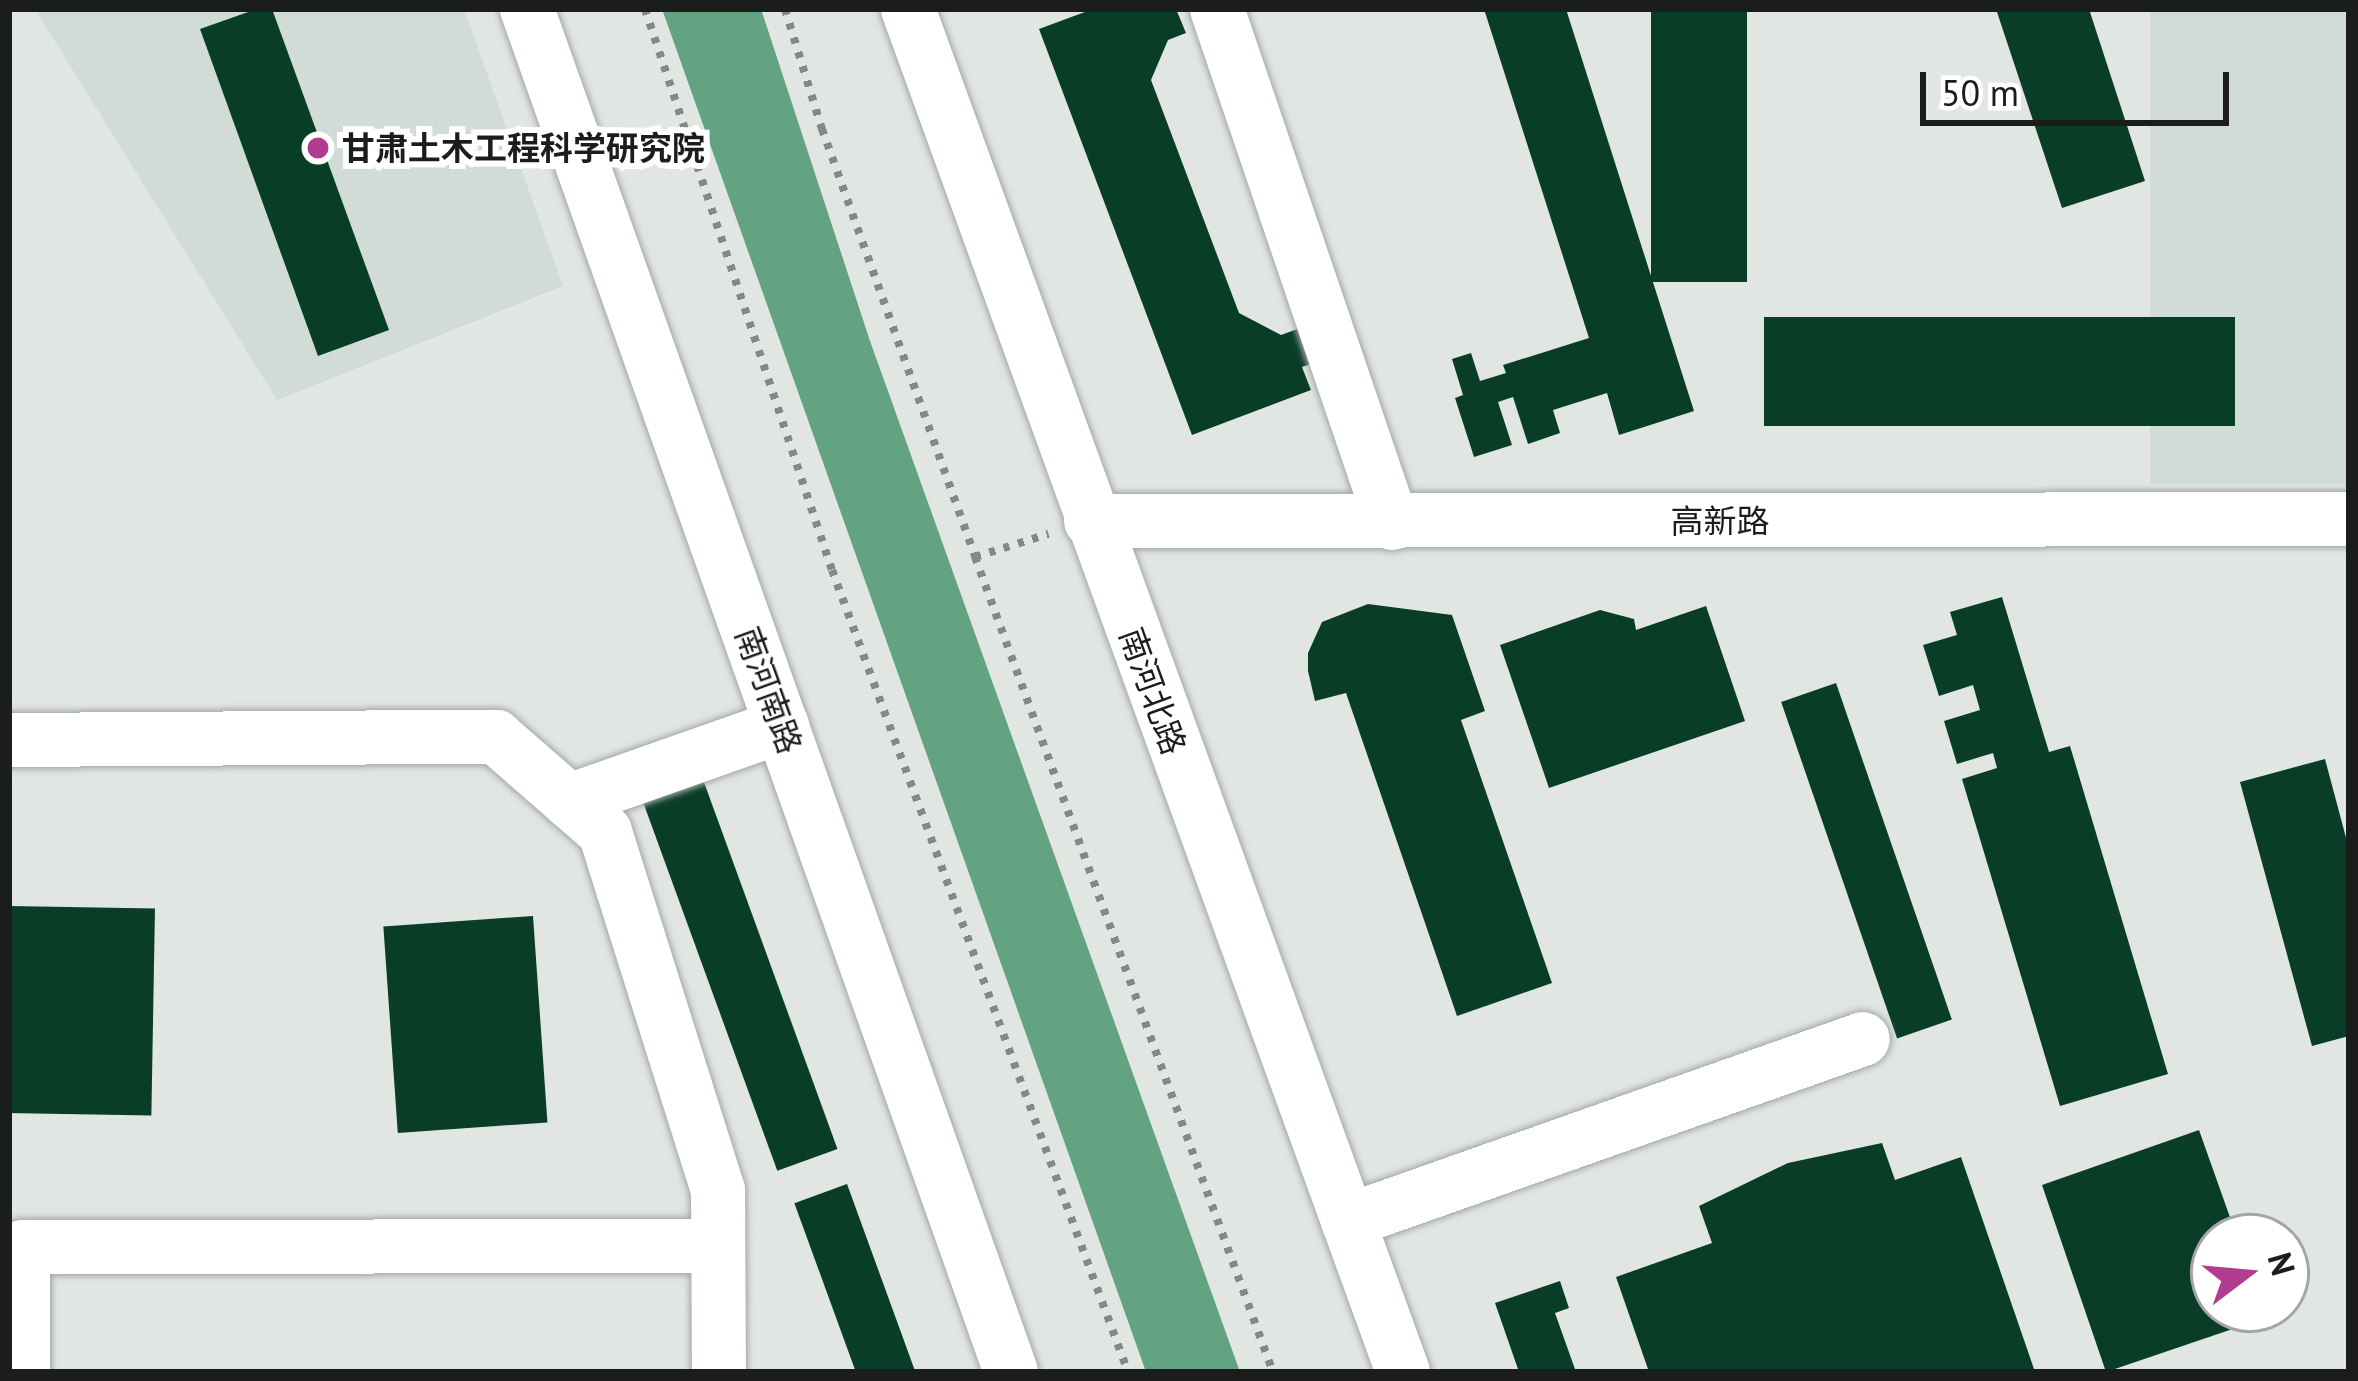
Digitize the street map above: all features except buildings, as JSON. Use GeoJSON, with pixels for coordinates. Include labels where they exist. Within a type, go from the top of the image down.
{"type":"FeatureCollection","features":[{"type":"Feature","properties":{"kind":"street","name":"南河南路"},"geometry":{"type":"LineString","coordinates":[[527,9],[1011,1372]]}},
{"type":"Feature","properties":{"kind":"street","name":"南河北路"},"geometry":{"type":"LineString","coordinates":[[908,9],[1403,1372]]}},
{"type":"Feature","properties":{"kind":"street"},"geometry":{"type":"LineString","coordinates":[[1217,9],[1392,523]]}},
{"type":"Feature","properties":{"kind":"street","name":"高新路"},"geometry":{"type":"LineString","coordinates":[[1091,521],[2349,519]]}},
{"type":"Feature","properties":{"kind":"street"},"geometry":{"type":"LineString","coordinates":[[569,801],[782,726]]}},
{"type":"Feature","properties":{"kind":"street"},"geometry":{"type":"LineString","coordinates":[[9,740],[496,737],[605,832],[718,1190],[719,1372]]}},
{"type":"Feature","properties":{"kind":"street"},"geometry":{"type":"LineString","coordinates":[[1348,1222],[1863,1039]]}},
{"type":"Feature","properties":{"kind":"street"},"geometry":{"type":"LineString","coordinates":[[23,1372],[23,1247],[718,1246]]}},
{"type":"Feature","properties":{"kind":"path"},"geometry":{"type":"LineString","coordinates":[[645,9],[832,570],[1127,1372]]}},
{"type":"Feature","properties":{"kind":"path"},"geometry":{"type":"LineString","coordinates":[[784,9],[821,129],[1273,1372]]}},
{"type":"Feature","properties":{"kind":"path"},"geometry":{"type":"LineString","coordinates":[[975,557],[1091,521]]}},
{"type":"Feature","properties":{"kind":"shaded area","name":"甘肃土木工程科学研究院"},"geometry":{"type":"Polygon","coordinates":[[[35,9],[464,9],[563,286],[277,400],[35,9]]]}},
{"type":"Feature","properties":{"kind":"shaded area"},"geometry":{"type":"Polygon","coordinates":[[[662,9],[761,9],[870,341],[1240,1372],[1146,1372],[662,9]]]}},
{"type":"Feature","properties":{"kind":"shaded area"},"geometry":{"type":"Polygon","coordinates":[[[2150,9],[2349,9],[2349,484],[2150,484],[2150,9]]]}},
{"type":"Feature","properties":{"kind":"place","name":"甘肃土木工程科学研究院"},"geometry":{"type":"Point","coordinates":[318,148]}}]}
